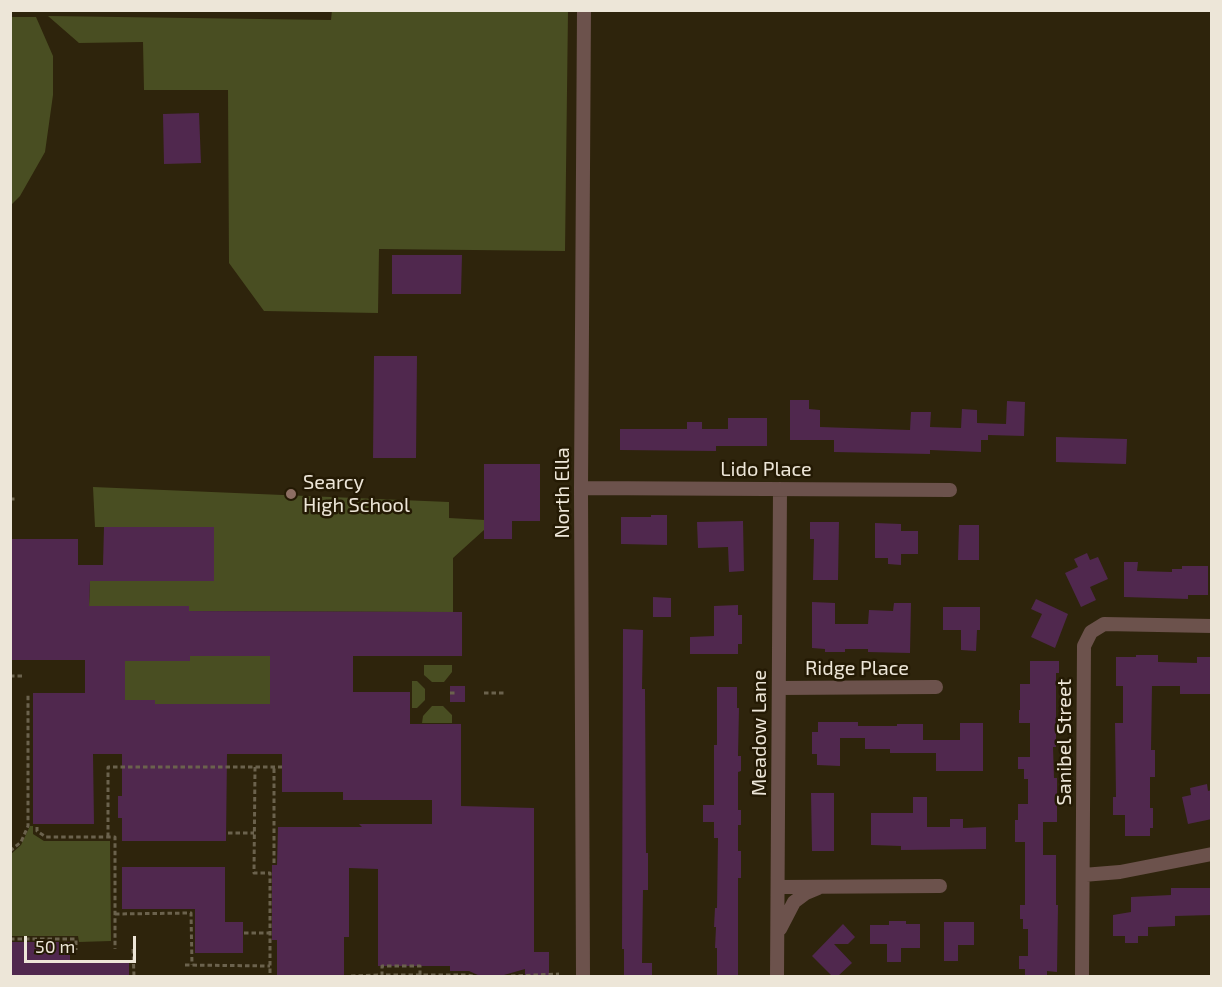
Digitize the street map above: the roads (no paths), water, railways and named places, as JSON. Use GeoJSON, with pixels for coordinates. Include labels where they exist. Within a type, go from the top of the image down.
{"type":"FeatureCollection","features":[{"type":"Feature","properties":{"kind":"street","name":"North Ella"},"geometry":{"type":"LineString","coordinates":[[583,976],[581,488],[584,10]]}},
{"type":"Feature","properties":{"kind":"street","name":"Lido Place"},"geometry":{"type":"LineString","coordinates":[[581,488],[950,490]]}},
{"type":"Feature","properties":{"kind":"street","name":"Meadow Lane"},"geometry":{"type":"LineString","coordinates":[[777,976],[780,489]]}},
{"type":"Feature","properties":{"kind":"street","name":"Sanibel Street"},"geometry":{"type":"LineString","coordinates":[[1082,976],[1084,646],[1091,632],[1104,624],[1212,626]]}},
{"type":"Feature","properties":{"kind":"street","name":"Ridge Place"},"geometry":{"type":"LineString","coordinates":[[779,688],[936,687]]}},
{"type":"Feature","properties":{"kind":"street"},"geometry":{"type":"LineString","coordinates":[[1083,875],[1120,872],[1212,854]]}},
{"type":"Feature","properties":{"kind":"street"},"geometry":{"type":"LineString","coordinates":[[778,935],[794,902],[806,893],[823,886]]}},
{"type":"Feature","properties":{"kind":"street"},"geometry":{"type":"LineString","coordinates":[[779,887],[940,886]]}},
{"type":"Feature","properties":{"kind":"place","name":"Searcy High School"},"geometry":{"type":"Point","coordinates":[291,494]}}]}
